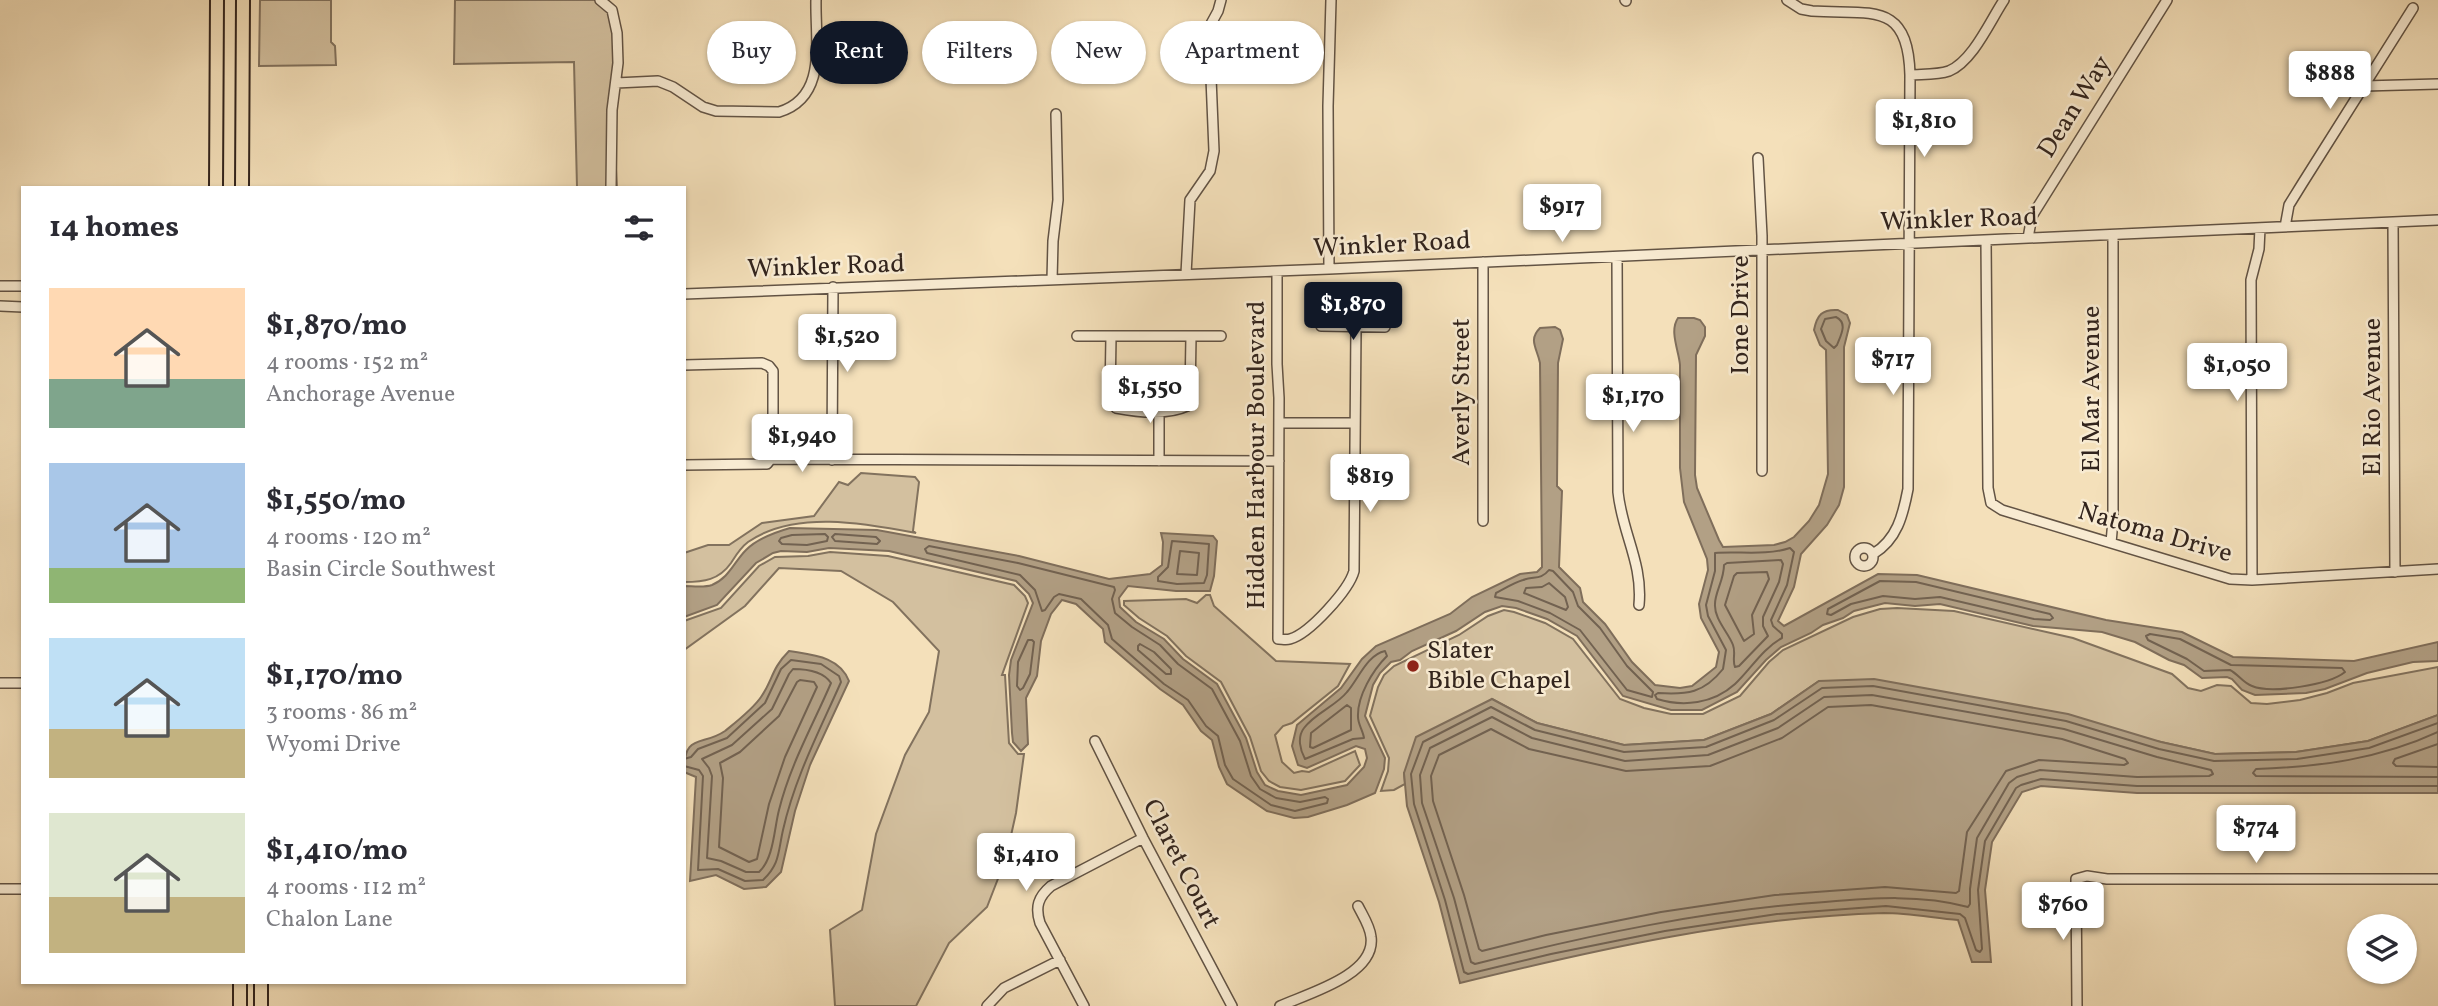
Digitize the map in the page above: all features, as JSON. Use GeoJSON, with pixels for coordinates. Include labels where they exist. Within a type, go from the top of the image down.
{"type":"FeatureCollection","features":[{"type":"Feature","properties":{"kind":"main road"},"geometry":{"type":"LineString","coordinates":[[216,186],[217,0]]}},
{"type":"Feature","properties":{"kind":"main road"},"geometry":{"type":"LineString","coordinates":[[242,186],[243,0]]}},
{"type":"Feature","properties":{"kind":"main road"},"geometry":{"type":"LineString","coordinates":[[217,95],[242,94]]}},
{"type":"Feature","properties":{"kind":"main road"},"geometry":{"type":"LineString","coordinates":[[240,984],[240,1006]]}},
{"type":"Feature","properties":{"kind":"main road"},"geometry":{"type":"LineString","coordinates":[[261,984],[261,1006]]}},
{"type":"Feature","properties":{"kind":"street"},"geometry":{"type":"LineString","coordinates":[[600,0],[612,10],[617,33],[611,186]]}},
{"type":"Feature","properties":{"kind":"street"},"geometry":{"type":"LineString","coordinates":[[616,83],[658,81],[703,107],[716,111],[779,112],[787,109],[800,102],[814,79],[816,0]]}},
{"type":"Feature","properties":{"kind":"street"},"geometry":{"type":"LineString","coordinates":[[1186,274],[1190,200],[1210,171],[1214,150],[1211,78],[1205,47],[1206,33],[1221,0]]}},
{"type":"Feature","properties":{"kind":"street"},"geometry":{"type":"LineString","coordinates":[[1329,269],[1328,106],[1331,0]]}},
{"type":"Feature","properties":{"kind":"street"},"geometry":{"type":"LineString","coordinates":[[1787,0],[1801,9],[1812,11],[1868,12],[1889,18],[1904,33],[1908,43],[1908,489],[1896,529],[1883,548],[1873,554]]}},
{"type":"Feature","properties":{"kind":"street"},"geometry":{"type":"LineString","coordinates":[[1910,75],[1936,74],[1956,67],[1971,52],[2004,0]]}},
{"type":"Feature","properties":{"kind":"street","name":"Dean Way"},"geometry":{"type":"LineString","coordinates":[[2028,238],[2032,216],[2167,0]]}},
{"type":"Feature","properties":{"kind":"street"},"geometry":{"type":"LineString","coordinates":[[2285,227],[2290,205],[2413,8]]}},
{"type":"Feature","properties":{"kind":"street"},"geometry":{"type":"LineString","coordinates":[[2364,86],[2438,83]]}},
{"type":"Feature","properties":{"kind":"street"},"geometry":{"type":"LineString","coordinates":[[1052,280],[1058,200],[1056,114]]}},
{"type":"Feature","properties":{"kind":"street","name":"Ione Drive"},"geometry":{"type":"LineString","coordinates":[[1758,158],[1762,250],[1762,471]]}},
{"type":"Feature","properties":{"kind":"street","name":"Winkler Road"},"geometry":{"type":"LineString","coordinates":[[686,293],[1618,257],[2438,220]]}},
{"type":"Feature","properties":{"kind":"street","name":"El Rio Avenue"},"geometry":{"type":"LineString","coordinates":[[2393,222],[2395,572]]}},
{"type":"Feature","properties":{"kind":"street"},"geometry":{"type":"LineString","coordinates":[[2252,580],[2251,280],[2259,249],[2260,228]]}},
{"type":"Feature","properties":{"kind":"street","name":"El Mar Avenue"},"geometry":{"type":"LineString","coordinates":[[2112,543],[2113,235]]}},
{"type":"Feature","properties":{"kind":"street","name":"Natoma Drive"},"geometry":{"type":"LineString","coordinates":[[1986,240],[1988,488],[1991,503],[2002,510],[2220,576],[2252,580],[2438,569]]}},
{"type":"Feature","properties":{"kind":"street"},"geometry":{"type":"LineString","coordinates":[[1618,257],[1618,492],[1621,515],[1639,569],[1639,606]]}},
{"type":"Feature","properties":{"kind":"street","name":"Averly Street"},"geometry":{"type":"LineString","coordinates":[[1483,262],[1483,521]]}},
{"type":"Feature","properties":{"kind":"street","name":"Hidden Harbour Boulevard"},"geometry":{"type":"LineString","coordinates":[[1276,271],[1279,423],[1278,639],[1290,639],[1306,630],[1352,581],[1355,561],[1355,423]]}},
{"type":"Feature","properties":{"kind":"street"},"geometry":{"type":"LineString","coordinates":[[0,286],[21,286]]}},
{"type":"Feature","properties":{"kind":"street"},"geometry":{"type":"LineString","coordinates":[[832,460],[833,288]]}},
{"type":"Feature","properties":{"kind":"street"},"geometry":{"type":"LineString","coordinates":[[0,306],[21,307]]}},
{"type":"Feature","properties":{"kind":"street"},"geometry":{"type":"LineString","coordinates":[[1321,326],[1385,327]]}},
{"type":"Feature","properties":{"kind":"street"},"geometry":{"type":"LineString","coordinates":[[1279,423],[1355,423],[1356,327]]}},
{"type":"Feature","properties":{"kind":"street"},"geometry":{"type":"LineString","coordinates":[[1077,336],[1222,336]]}},
{"type":"Feature","properties":{"kind":"street"},"geometry":{"type":"LineString","coordinates":[[1111,336],[1110,398],[1116,408],[1159,411],[1187,407],[1190,396],[1191,336]]}},
{"type":"Feature","properties":{"kind":"street"},"geometry":{"type":"LineString","coordinates":[[686,365],[762,363],[773,371],[771,459],[767,464],[686,466]]}},
{"type":"Feature","properties":{"kind":"street"},"geometry":{"type":"LineString","coordinates":[[1159,411],[1159,461]]}},
{"type":"Feature","properties":{"kind":"street"},"geometry":{"type":"LineString","coordinates":[[771,459],[1279,461]]}},
{"type":"Feature","properties":{"kind":"street"},"geometry":{"type":"LineString","coordinates":[[0,683],[21,683]]}},
{"type":"Feature","properties":{"kind":"street","name":"Claret Court"},"geometry":{"type":"LineString","coordinates":[[1095,741],[1232,1006]]}},
{"type":"Feature","properties":{"kind":"street"},"geometry":{"type":"LineString","coordinates":[[1084,1006],[1037,913],[1038,902],[1042,893],[1051,886],[1143,838]]}},
{"type":"Feature","properties":{"kind":"street"},"geometry":{"type":"LineString","coordinates":[[2077,1006],[2076,879],[2087,876],[2107,879],[2438,879]]}},
{"type":"Feature","properties":{"kind":"street"},"geometry":{"type":"LineString","coordinates":[[0,889],[21,889]]}},
{"type":"Feature","properties":{"kind":"street"},"geometry":{"type":"LineString","coordinates":[[1280,1006],[1349,975],[1365,960],[1371,937],[1367,922],[1358,906]]}},
{"type":"Feature","properties":{"kind":"street"},"geometry":{"type":"LineString","coordinates":[[987,1006],[1004,988],[1060,960]]}},
{"type":"Feature","properties":{"kind":"shaded area"},"geometry":{"type":"Polygon","coordinates":[[[260,0],[331,0],[331,42],[335,46],[336,65],[259,66],[260,0]]]}},
{"type":"Feature","properties":{"kind":"shaded area"},"geometry":{"type":"Polygon","coordinates":[[[455,0],[602,0],[614,15],[613,115],[617,186],[577,186],[574,62],[454,64],[455,0]]]}},
{"type":"Feature","properties":{"kind":"shaded area"},"geometry":{"type":"Polygon","coordinates":[[[861,473],[915,477],[919,482],[913,531],[916,533],[852,523],[808,522],[786,526],[766,532],[748,542],[726,569],[716,576],[686,582],[686,552],[708,545],[729,545],[762,523],[814,516],[839,482],[848,485],[861,473]]]}},
{"type":"Feature","properties":{"kind":"shaded area"},"geometry":{"type":"Polygon","coordinates":[[[830,552],[888,556],[1014,585],[1028,603],[1002,675],[1005,675],[1009,743],[1018,754],[1024,754],[1016,813],[1006,858],[987,907],[949,943],[916,1006],[835,1006],[830,930],[862,910],[876,834],[905,755],[929,712],[939,651],[893,602],[841,571],[779,568],[745,606],[686,649],[686,620],[721,608],[759,566],[775,557],[830,552]]]}},
{"type":"Feature","properties":{"kind":"shaded area"},"geometry":{"type":"Polygon","coordinates":[[[1210,595],[1214,606],[1276,661],[1350,664],[1338,686],[1292,723],[1283,726],[1275,735],[1282,762],[1294,773],[1309,772],[1355,751],[1360,765],[1345,781],[1301,790],[1280,787],[1269,781],[1261,771],[1250,737],[1221,682],[1186,656],[1167,636],[1124,605],[1124,601],[1186,599],[1197,603],[1210,595]]]}},
{"type":"Feature","properties":{"kind":"shaded area"},"geometry":{"type":"Polygon","coordinates":[[[1880,609],[1954,611],[2073,638],[2172,674],[2188,688],[2201,691],[2217,685],[2231,686],[2251,703],[2300,700],[2353,683],[2438,667],[2438,715],[2368,741],[2296,752],[2215,754],[1819,681],[1771,714],[1704,740],[1624,745],[1537,723],[1492,699],[1404,773],[1405,784],[1394,790],[1381,791],[1389,758],[1370,716],[1384,675],[1394,666],[1504,610],[1545,623],[1573,639],[1620,699],[1671,714],[1703,714],[1740,696],[1783,650],[1853,617],[1880,609]]]}},
{"type":"Feature","properties":{"kind":"water"},"geometry":{"type":"Polygon","coordinates":[[[1838,310],[1847,315],[1850,323],[1844,347],[1844,487],[1839,505],[1827,525],[1801,554],[1794,587],[1778,621],[1784,626],[1878,574],[1917,575],[2106,620],[2182,632],[2233,657],[2354,661],[2438,642],[2438,661],[2413,662],[2367,673],[2325,689],[2306,693],[2255,695],[2242,690],[2232,679],[2202,678],[2184,665],[2135,642],[2102,632],[2033,626],[1940,604],[1915,606],[1885,603],[1854,611],[1781,647],[1737,692],[1702,710],[1671,710],[1623,696],[1577,636],[1547,619],[1502,606],[1485,612],[1456,631],[1391,662],[1380,673],[1373,685],[1365,716],[1385,758],[1375,793],[1347,805],[1308,817],[1294,818],[1267,811],[1227,784],[1212,740],[1201,731],[1183,705],[1105,642],[1103,629],[1076,604],[1062,600],[1051,614],[1041,641],[1037,676],[1026,698],[1028,744],[1021,751],[1013,742],[1009,675],[1011,660],[1033,603],[1029,594],[1016,581],[889,551],[829,548],[807,552],[781,551],[756,563],[717,605],[686,616],[686,586],[705,586],[718,582],[750,546],[767,536],[790,528],[877,530],[1019,556],[1109,579],[1150,574],[1162,565],[1161,533],[1213,536],[1217,541],[1210,591],[1128,586],[1119,598],[1120,607],[1136,622],[1164,639],[1183,659],[1217,684],[1246,738],[1257,772],[1265,785],[1278,791],[1301,795],[1347,785],[1364,767],[1367,758],[1365,749],[1356,746],[1307,768],[1298,765],[1292,746],[1297,725],[1341,688],[1362,659],[1376,646],[1450,614],[1472,597],[1520,574],[1537,572],[1542,567],[1540,363],[1534,344],[1536,332],[1540,328],[1555,327],[1560,330],[1563,339],[1558,363],[1557,486],[1562,491],[1559,567],[1580,588],[1583,602],[1605,624],[1632,662],[1655,685],[1680,688],[1692,686],[1716,667],[1719,652],[1701,618],[1699,604],[1708,570],[1707,559],[1684,502],[1680,468],[1680,365],[1674,335],[1675,323],[1678,318],[1694,318],[1700,320],[1705,327],[1705,336],[1696,355],[1695,475],[1697,488],[1719,540],[1723,547],[1774,545],[1794,537],[1809,521],[1819,505],[1828,474],[1826,350],[1820,345],[1814,330],[1821,314],[1838,310]]]}},
{"type":"Feature","properties":{"kind":"water"},"geometry":{"type":"Polygon","coordinates":[[[789,651],[824,658],[839,666],[849,681],[810,765],[795,811],[781,872],[766,887],[744,889],[716,875],[690,881],[696,777],[686,773],[687,751],[696,742],[725,731],[749,711],[765,691],[779,663],[789,651]]]}},
{"type":"Feature","properties":{"kind":"water"},"geometry":{"type":"Polygon","coordinates":[[[1874,679],[2068,714],[2161,742],[2215,754],[2296,752],[2368,741],[2438,715],[2438,793],[2137,793],[2041,786],[2022,792],[1992,842],[1985,890],[1991,962],[1972,962],[1958,920],[1884,913],[1724,928],[1565,958],[1460,983],[1439,902],[1407,806],[1404,773],[1416,737],[1492,699],[1537,723],[1624,745],[1704,740],[1771,714],[1819,681],[1874,679]]]}},
{"type":"Feature","properties":{"kind":"place","name":"Slater Bible Chapel"},"geometry":{"type":"Point","coordinates":[1413,666]}}]}
